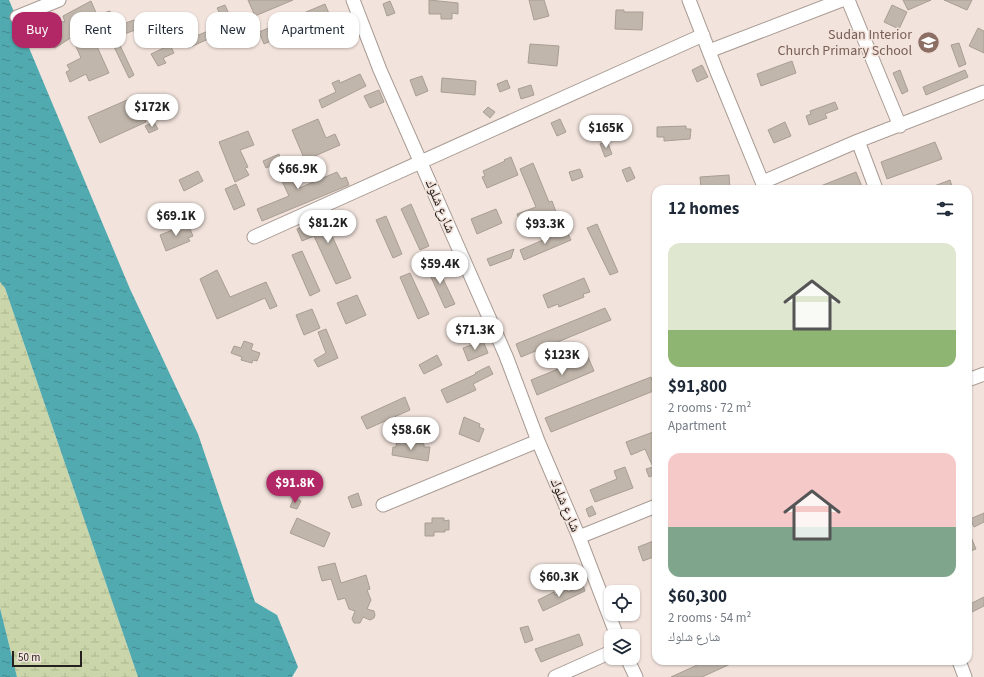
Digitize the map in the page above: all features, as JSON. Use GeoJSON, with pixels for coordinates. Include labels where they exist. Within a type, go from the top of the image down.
{"type":"FeatureCollection","features":[{"type":"Feature","properties":{"kind":"street"},"geometry":{"type":"LineString","coordinates":[[29,12],[59,0]]}},
{"type":"Feature","properties":{"kind":"street","name":"شارع شلوك"},"geometry":{"type":"LineString","coordinates":[[353,0],[380,70],[422,161],[506,356],[538,441],[580,537],[614,629]]}},
{"type":"Feature","properties":{"kind":"street"},"geometry":{"type":"LineString","coordinates":[[689,0],[764,185]]}},
{"type":"Feature","properties":{"kind":"street"},"geometry":{"type":"LineString","coordinates":[[709,51],[842,0]]}},
{"type":"Feature","properties":{"kind":"street"},"geometry":{"type":"LineString","coordinates":[[848,0],[900,126]]}},
{"type":"Feature","properties":{"kind":"street"},"geometry":{"type":"LineString","coordinates":[[254,237],[703,35]]}},
{"type":"Feature","properties":{"kind":"street"},"geometry":{"type":"LineString","coordinates":[[766,185],[858,141],[900,126],[984,92]]}},
{"type":"Feature","properties":{"kind":"street"},"geometry":{"type":"LineString","coordinates":[[858,141],[874,185]]}},
{"type":"Feature","properties":{"kind":"street"},"geometry":{"type":"LineString","coordinates":[[972,378],[984,374]]}},
{"type":"Feature","properties":{"kind":"street"},"geometry":{"type":"LineString","coordinates":[[383,505],[538,441]]}},
{"type":"Feature","properties":{"kind":"street"},"geometry":{"type":"LineString","coordinates":[[580,537],[652,508]]}},
{"type":"Feature","properties":{"kind":"street"},"geometry":{"type":"LineString","coordinates":[[555,677],[604,655]]}},
{"type":"Feature","properties":{"kind":"street"},"geometry":{"type":"LineString","coordinates":[[630,665],[636,677]]}},
{"type":"Feature","properties":{"kind":"street"},"geometry":{"type":"LineString","coordinates":[[960,665],[965,677]]}},
{"type":"Feature","properties":{"kind":"green space"},"geometry":{"type":"Polygon","coordinates":[[[0,282],[5,288],[138,677],[17,677],[0,608],[0,282]]]}},
{"type":"Feature","properties":{"kind":"water"},"geometry":{"type":"Polygon","coordinates":[[[0,0],[9,0],[14,12],[12,12],[12,48],[29,48],[130,289],[198,434],[255,602],[277,615],[298,667],[292,677],[138,677],[5,288],[0,282],[0,0]]]}},
{"type":"Feature","properties":{"kind":"water"},"geometry":{"type":"Polygon","coordinates":[[[0,608],[17,677],[0,677],[0,608]]]}},
{"type":"Feature","properties":{"kind":"building"},"geometry":{"type":"Polygon","coordinates":[[[248,0],[293,0],[260,14],[260,12],[253,12],[248,0]]]}},
{"type":"Feature","properties":{"kind":"building"},"geometry":{"type":"Polygon","coordinates":[[[429,0],[458,3],[458,14],[452,13],[452,19],[441,19],[441,14],[429,14],[429,0]]]}},
{"type":"Feature","properties":{"kind":"building"},"geometry":{"type":"Polygon","coordinates":[[[529,0],[544,0],[549,16],[534,20],[529,0]]]}},
{"type":"Feature","properties":{"kind":"building"},"geometry":{"type":"Polygon","coordinates":[[[903,0],[931,0],[908,10],[903,0]]]}},
{"type":"Feature","properties":{"kind":"building"},"geometry":{"type":"Polygon","coordinates":[[[944,0],[972,0],[967,10],[944,0]]]}},
{"type":"Feature","properties":{"kind":"building"},"geometry":{"type":"Polygon","coordinates":[[[91,1],[96,12],[70,12],[91,1]]]}},
{"type":"Feature","properties":{"kind":"building"},"geometry":{"type":"Polygon","coordinates":[[[390,1],[395,13],[387,16],[383,4],[390,1]]]}},
{"type":"Feature","properties":{"kind":"building"},"geometry":{"type":"Polygon","coordinates":[[[325,4],[328,12],[306,12],[325,4]]]}},
{"type":"Feature","properties":{"kind":"building"},"geometry":{"type":"Polygon","coordinates":[[[225,5],[228,12],[219,12],[217,8],[225,5]]]}},
{"type":"Feature","properties":{"kind":"building"},"geometry":{"type":"Polygon","coordinates":[[[892,5],[907,12],[899,29],[884,22],[892,5]]]}},
{"type":"Feature","properties":{"kind":"building"},"geometry":{"type":"Polygon","coordinates":[[[616,10],[624,10],[624,12],[643,12],[642,30],[615,29],[616,10]]]}},
{"type":"Feature","properties":{"kind":"building"},"geometry":{"type":"Polygon","coordinates":[[[70,12],[70,38],[62,43],[62,22],[65,22],[63,16],[70,12]]]}},
{"type":"Feature","properties":{"kind":"building"},"geometry":{"type":"Polygon","coordinates":[[[134,20],[134,30],[126,33],[126,23],[134,20]]]}},
{"type":"Feature","properties":{"kind":"building"},"geometry":{"type":"Polygon","coordinates":[[[268,28],[268,42],[264,44],[260,32],[268,28]]]}},
{"type":"Feature","properties":{"kind":"building"},"geometry":{"type":"Polygon","coordinates":[[[978,28],[984,31],[984,53],[969,46],[978,28]]]}},
{"type":"Feature","properties":{"kind":"building"},"geometry":{"type":"Polygon","coordinates":[[[206,32],[206,40],[198,44],[198,35],[206,32]]]}},
{"type":"Feature","properties":{"kind":"building"},"geometry":{"type":"Polygon","coordinates":[[[959,43],[966,64],[959,67],[951,45],[959,43]]]}},
{"type":"Feature","properties":{"kind":"building"},"geometry":{"type":"Polygon","coordinates":[[[530,44],[559,46],[557,66],[528,63],[530,44]]]}},
{"type":"Feature","properties":{"kind":"building"},"geometry":{"type":"Polygon","coordinates":[[[77,48],[98,48],[109,73],[89,81],[86,74],[70,82],[66,72],[70,70],[67,65],[81,58],[77,48]]]}},
{"type":"Feature","properties":{"kind":"building"},"geometry":{"type":"Polygon","coordinates":[[[115,48],[121,48],[134,75],[129,78],[115,48]]]}},
{"type":"Feature","properties":{"kind":"building"},"geometry":{"type":"Polygon","coordinates":[[[164,48],[172,48],[174,53],[163,58],[166,63],[158,66],[151,54],[164,48]]]}},
{"type":"Feature","properties":{"kind":"building"},"geometry":{"type":"Polygon","coordinates":[[[792,61],[796,73],[761,86],[757,74],[792,61]]]}},
{"type":"Feature","properties":{"kind":"building"},"geometry":{"type":"Polygon","coordinates":[[[702,65],[708,77],[697,82],[692,70],[702,65]]]}},
{"type":"Feature","properties":{"kind":"building"},"geometry":{"type":"Polygon","coordinates":[[[900,70],[908,91],[902,94],[893,73],[900,70]]]}},
{"type":"Feature","properties":{"kind":"building"},"geometry":{"type":"Polygon","coordinates":[[[965,70],[968,77],[926,95],[923,87],[965,70]]]}},
{"type":"Feature","properties":{"kind":"building"},"geometry":{"type":"Polygon","coordinates":[[[360,74],[366,86],[322,108],[319,100],[336,92],[332,83],[339,80],[340,83],[360,74]]]}},
{"type":"Feature","properties":{"kind":"building"},"geometry":{"type":"Polygon","coordinates":[[[422,76],[428,91],[416,96],[410,80],[422,76]]]}},
{"type":"Feature","properties":{"kind":"building"},"geometry":{"type":"Polygon","coordinates":[[[442,78],[476,81],[475,95],[441,92],[442,78]]]}},
{"type":"Feature","properties":{"kind":"building"},"geometry":{"type":"Polygon","coordinates":[[[507,80],[510,88],[500,92],[497,84],[507,80]]]}},
{"type":"Feature","properties":{"kind":"building"},"geometry":{"type":"Polygon","coordinates":[[[531,85],[534,95],[521,99],[518,89],[531,85]]]}},
{"type":"Feature","properties":{"kind":"building"},"geometry":{"type":"Polygon","coordinates":[[[379,90],[384,102],[370,108],[364,96],[379,90]]]}},
{"type":"Feature","properties":{"kind":"building"},"geometry":{"type":"Polygon","coordinates":[[[134,97],[146,122],[100,143],[88,117],[134,97]]]}},
{"type":"Feature","properties":{"kind":"building"},"geometry":{"type":"Polygon","coordinates":[[[835,102],[838,109],[825,114],[827,118],[809,125],[806,116],[811,114],[810,111],[835,102]]]}},
{"type":"Feature","properties":{"kind":"building"},"geometry":{"type":"Polygon","coordinates":[[[488,107],[495,112],[490,118],[483,112],[488,107]]]}},
{"type":"Feature","properties":{"kind":"building"},"geometry":{"type":"Polygon","coordinates":[[[318,119],[326,138],[335,134],[340,145],[308,159],[307,156],[304,158],[292,130],[318,119]]]}},
{"type":"Feature","properties":{"kind":"building"},"geometry":{"type":"Polygon","coordinates":[[[560,119],[566,132],[557,136],[551,123],[560,119]]]}},
{"type":"Feature","properties":{"kind":"building"},"geometry":{"type":"Polygon","coordinates":[[[154,122],[158,129],[149,133],[145,126],[154,122]]]}},
{"type":"Feature","properties":{"kind":"building"},"geometry":{"type":"Polygon","coordinates":[[[785,122],[791,136],[774,143],[768,130],[785,122]]]}},
{"type":"Feature","properties":{"kind":"building"},"geometry":{"type":"Polygon","coordinates":[[[686,126],[686,129],[691,129],[690,139],[664,141],[664,137],[657,137],[657,127],[686,126]]]}},
{"type":"Feature","properties":{"kind":"building"},"geometry":{"type":"Polygon","coordinates":[[[248,131],[254,145],[240,150],[248,167],[245,168],[249,175],[235,182],[219,142],[248,131]]]}},
{"type":"Feature","properties":{"kind":"building"},"geometry":{"type":"Polygon","coordinates":[[[607,141],[612,154],[605,157],[600,144],[607,141]]]}},
{"type":"Feature","properties":{"kind":"building"},"geometry":{"type":"Polygon","coordinates":[[[935,142],[942,159],[887,179],[881,162],[935,142]]]}},
{"type":"Feature","properties":{"kind":"building"},"geometry":{"type":"Polygon","coordinates":[[[279,154],[281,161],[283,160],[297,189],[337,172],[341,179],[346,177],[349,185],[262,221],[257,209],[289,196],[274,164],[266,168],[263,161],[279,154]]]}},
{"type":"Feature","properties":{"kind":"building"},"geometry":{"type":"Polygon","coordinates":[[[511,157],[518,175],[487,188],[482,177],[485,176],[483,171],[511,157]]]}},
{"type":"Feature","properties":{"kind":"building"},"geometry":{"type":"Polygon","coordinates":[[[533,163],[549,202],[552,201],[556,212],[522,226],[517,214],[536,207],[520,169],[533,163]]]}},
{"type":"Feature","properties":{"kind":"building"},"geometry":{"type":"Polygon","coordinates":[[[630,167],[635,178],[627,182],[622,170],[630,167]]]}},
{"type":"Feature","properties":{"kind":"building"},"geometry":{"type":"Polygon","coordinates":[[[580,169],[583,177],[572,181],[569,172],[580,169]]]}},
{"type":"Feature","properties":{"kind":"building"},"geometry":{"type":"Polygon","coordinates":[[[198,171],[203,181],[184,191],[179,180],[198,171]]]}},
{"type":"Feature","properties":{"kind":"building"},"geometry":{"type":"Polygon","coordinates":[[[856,172],[861,185],[823,185],[856,172]]]}},
{"type":"Feature","properties":{"kind":"building"},"geometry":{"type":"Polygon","coordinates":[[[729,175],[730,185],[701,185],[700,177],[729,175]]]}},
{"type":"Feature","properties":{"kind":"building"},"geometry":{"type":"Polygon","coordinates":[[[950,180],[952,185],[937,185],[950,180]]]}},
{"type":"Feature","properties":{"kind":"building"},"geometry":{"type":"Polygon","coordinates":[[[236,184],[245,205],[234,210],[225,189],[236,184]]]}},
{"type":"Feature","properties":{"kind":"building"},"geometry":{"type":"Polygon","coordinates":[[[411,204],[429,246],[420,250],[401,209],[411,204]]]}},
{"type":"Feature","properties":{"kind":"building"},"geometry":{"type":"Polygon","coordinates":[[[496,209],[502,223],[477,234],[471,219],[496,209]]]}},
{"type":"Feature","properties":{"kind":"building"},"geometry":{"type":"Polygon","coordinates":[[[341,211],[345,222],[329,229],[351,278],[336,284],[314,236],[302,241],[297,229],[341,211]]]}},
{"type":"Feature","properties":{"kind":"building"},"geometry":{"type":"Polygon","coordinates":[[[386,216],[402,254],[393,258],[376,220],[386,216]]]}},
{"type":"Feature","properties":{"kind":"building"},"geometry":{"type":"Polygon","coordinates":[[[188,224],[193,236],[188,238],[190,241],[166,251],[160,235],[188,224]]]}},
{"type":"Feature","properties":{"kind":"building"},"geometry":{"type":"Polygon","coordinates":[[[597,224],[618,272],[610,275],[587,228],[597,224]]]}},
{"type":"Feature","properties":{"kind":"building"},"geometry":{"type":"Polygon","coordinates":[[[566,230],[571,240],[524,260],[520,250],[566,230]]]}},
{"type":"Feature","properties":{"kind":"building"},"geometry":{"type":"Polygon","coordinates":[[[514,249],[511,258],[490,266],[487,259],[514,249]]]}},
{"type":"Feature","properties":{"kind":"building"},"geometry":{"type":"Polygon","coordinates":[[[302,251],[320,291],[310,296],[292,255],[302,251]]]}},
{"type":"Feature","properties":{"kind":"building"},"geometry":{"type":"Polygon","coordinates":[[[435,262],[455,304],[445,308],[426,266],[435,262]]]}},
{"type":"Feature","properties":{"kind":"building"},"geometry":{"type":"Polygon","coordinates":[[[217,270],[230,297],[266,282],[277,306],[270,309],[265,298],[217,319],[200,279],[217,270]]]}},
{"type":"Feature","properties":{"kind":"building"},"geometry":{"type":"Polygon","coordinates":[[[410,273],[429,314],[418,319],[400,277],[410,273]]]}},
{"type":"Feature","properties":{"kind":"building"},"geometry":{"type":"Polygon","coordinates":[[[584,278],[590,292],[583,294],[584,297],[559,307],[558,304],[548,308],[543,295],[584,278]]]}},
{"type":"Feature","properties":{"kind":"building"},"geometry":{"type":"Polygon","coordinates":[[[357,295],[366,315],[346,324],[337,303],[357,295]]]}},
{"type":"Feature","properties":{"kind":"building"},"geometry":{"type":"Polygon","coordinates":[[[605,308],[611,320],[521,357],[516,344],[605,308]]]}},
{"type":"Feature","properties":{"kind":"building"},"geometry":{"type":"Polygon","coordinates":[[[312,309],[320,328],[304,335],[296,315],[312,309]]]}},
{"type":"Feature","properties":{"kind":"building"},"geometry":{"type":"Polygon","coordinates":[[[326,329],[338,358],[318,367],[314,360],[326,353],[318,332],[326,329]]]}},
{"type":"Feature","properties":{"kind":"building"},"geometry":{"type":"Polygon","coordinates":[[[244,341],[253,344],[251,350],[260,353],[257,361],[253,360],[252,363],[241,360],[242,357],[231,353],[234,346],[241,348],[244,341]]]}},
{"type":"Feature","properties":{"kind":"building"},"geometry":{"type":"Polygon","coordinates":[[[483,341],[488,353],[468,361],[463,348],[483,341]]]}},
{"type":"Feature","properties":{"kind":"building"},"geometry":{"type":"Polygon","coordinates":[[[437,355],[442,365],[424,374],[419,365],[437,355]]]}},
{"type":"Feature","properties":{"kind":"building"},"geometry":{"type":"Polygon","coordinates":[[[588,357],[594,371],[537,395],[531,380],[588,357]]]}},
{"type":"Feature","properties":{"kind":"building"},"geometry":{"type":"Polygon","coordinates":[[[489,366],[493,374],[473,384],[476,390],[447,403],[441,390],[476,374],[475,373],[489,366]]]}},
{"type":"Feature","properties":{"kind":"building"},"geometry":{"type":"Polygon","coordinates":[[[651,377],[652,380],[652,392],[551,432],[545,418],[651,377]]]}},
{"type":"Feature","properties":{"kind":"building"},"geometry":{"type":"Polygon","coordinates":[[[405,397],[410,410],[367,429],[361,417],[405,397]]]}},
{"type":"Feature","properties":{"kind":"building"},"geometry":{"type":"Polygon","coordinates":[[[464,417],[480,424],[479,427],[484,429],[479,442],[459,434],[464,417]]]}},
{"type":"Feature","properties":{"kind":"building"},"geometry":{"type":"Polygon","coordinates":[[[652,432],[652,465],[645,449],[631,455],[626,442],[652,432]]]}},
{"type":"Feature","properties":{"kind":"building"},"geometry":{"type":"Polygon","coordinates":[[[397,440],[424,444],[424,447],[430,447],[428,461],[392,455],[393,447],[396,447],[397,440]]]}},
{"type":"Feature","properties":{"kind":"building"},"geometry":{"type":"Polygon","coordinates":[[[625,467],[633,488],[595,502],[590,490],[617,479],[614,471],[625,467]]]}},
{"type":"Feature","properties":{"kind":"building"},"geometry":{"type":"Polygon","coordinates":[[[652,467],[652,476],[649,477],[646,469],[652,467]]]}},
{"type":"Feature","properties":{"kind":"building"},"geometry":{"type":"Polygon","coordinates":[[[284,477],[288,488],[274,494],[269,483],[284,477]]]}},
{"type":"Feature","properties":{"kind":"building"},"geometry":{"type":"Polygon","coordinates":[[[358,493],[362,505],[352,508],[348,497],[358,493]]]}},
{"type":"Feature","properties":{"kind":"building"},"geometry":{"type":"Polygon","coordinates":[[[294,498],[301,501],[297,509],[290,507],[294,498]]]}},
{"type":"Feature","properties":{"kind":"building"},"geometry":{"type":"Polygon","coordinates":[[[592,506],[596,514],[589,517],[586,509],[592,506]]]}},
{"type":"Feature","properties":{"kind":"building"},"geometry":{"type":"Polygon","coordinates":[[[984,513],[984,522],[974,527],[972,518],[984,513]]]}},
{"type":"Feature","properties":{"kind":"building"},"geometry":{"type":"Polygon","coordinates":[[[297,518],[330,533],[324,547],[290,533],[297,518]]]}},
{"type":"Feature","properties":{"kind":"building"},"geometry":{"type":"Polygon","coordinates":[[[432,518],[444,518],[444,521],[449,520],[449,530],[445,530],[445,532],[434,532],[434,536],[425,536],[425,523],[432,523],[432,518]]]}},
{"type":"Feature","properties":{"kind":"building"},"geometry":{"type":"Polygon","coordinates":[[[972,540],[976,549],[972,550],[972,540]]]}},
{"type":"Feature","properties":{"kind":"building"},"geometry":{"type":"Polygon","coordinates":[[[652,542],[652,558],[643,561],[638,547],[652,542]]]}},
{"type":"Feature","properties":{"kind":"building"},"geometry":{"type":"Polygon","coordinates":[[[335,563],[341,583],[366,575],[370,589],[367,590],[371,600],[367,609],[374,611],[374,618],[370,620],[363,617],[360,623],[354,623],[352,619],[355,611],[349,609],[345,598],[338,600],[331,579],[322,581],[318,567],[335,563]]]}},
{"type":"Feature","properties":{"kind":"building"},"geometry":{"type":"Polygon","coordinates":[[[583,585],[585,591],[543,611],[538,600],[554,592],[555,595],[566,589],[568,592],[583,585]]]}},
{"type":"Feature","properties":{"kind":"building"},"geometry":{"type":"Polygon","coordinates":[[[984,597],[984,606],[972,612],[972,603],[984,597]]]}},
{"type":"Feature","properties":{"kind":"building"},"geometry":{"type":"Polygon","coordinates":[[[528,626],[533,640],[525,643],[520,628],[528,626]]]}},
{"type":"Feature","properties":{"kind":"building"},"geometry":{"type":"Polygon","coordinates":[[[579,634],[583,645],[541,662],[535,649],[579,634]]]}},
{"type":"Feature","properties":{"kind":"building"},"geometry":{"type":"Polygon","coordinates":[[[697,665],[728,665],[702,677],[671,677],[697,665]]]}},
{"type":"Feature","properties":{"kind":"place","name":"Sudan Interior Church Primary School"},"geometry":{"type":"Point","coordinates":[928,42]}}]}
